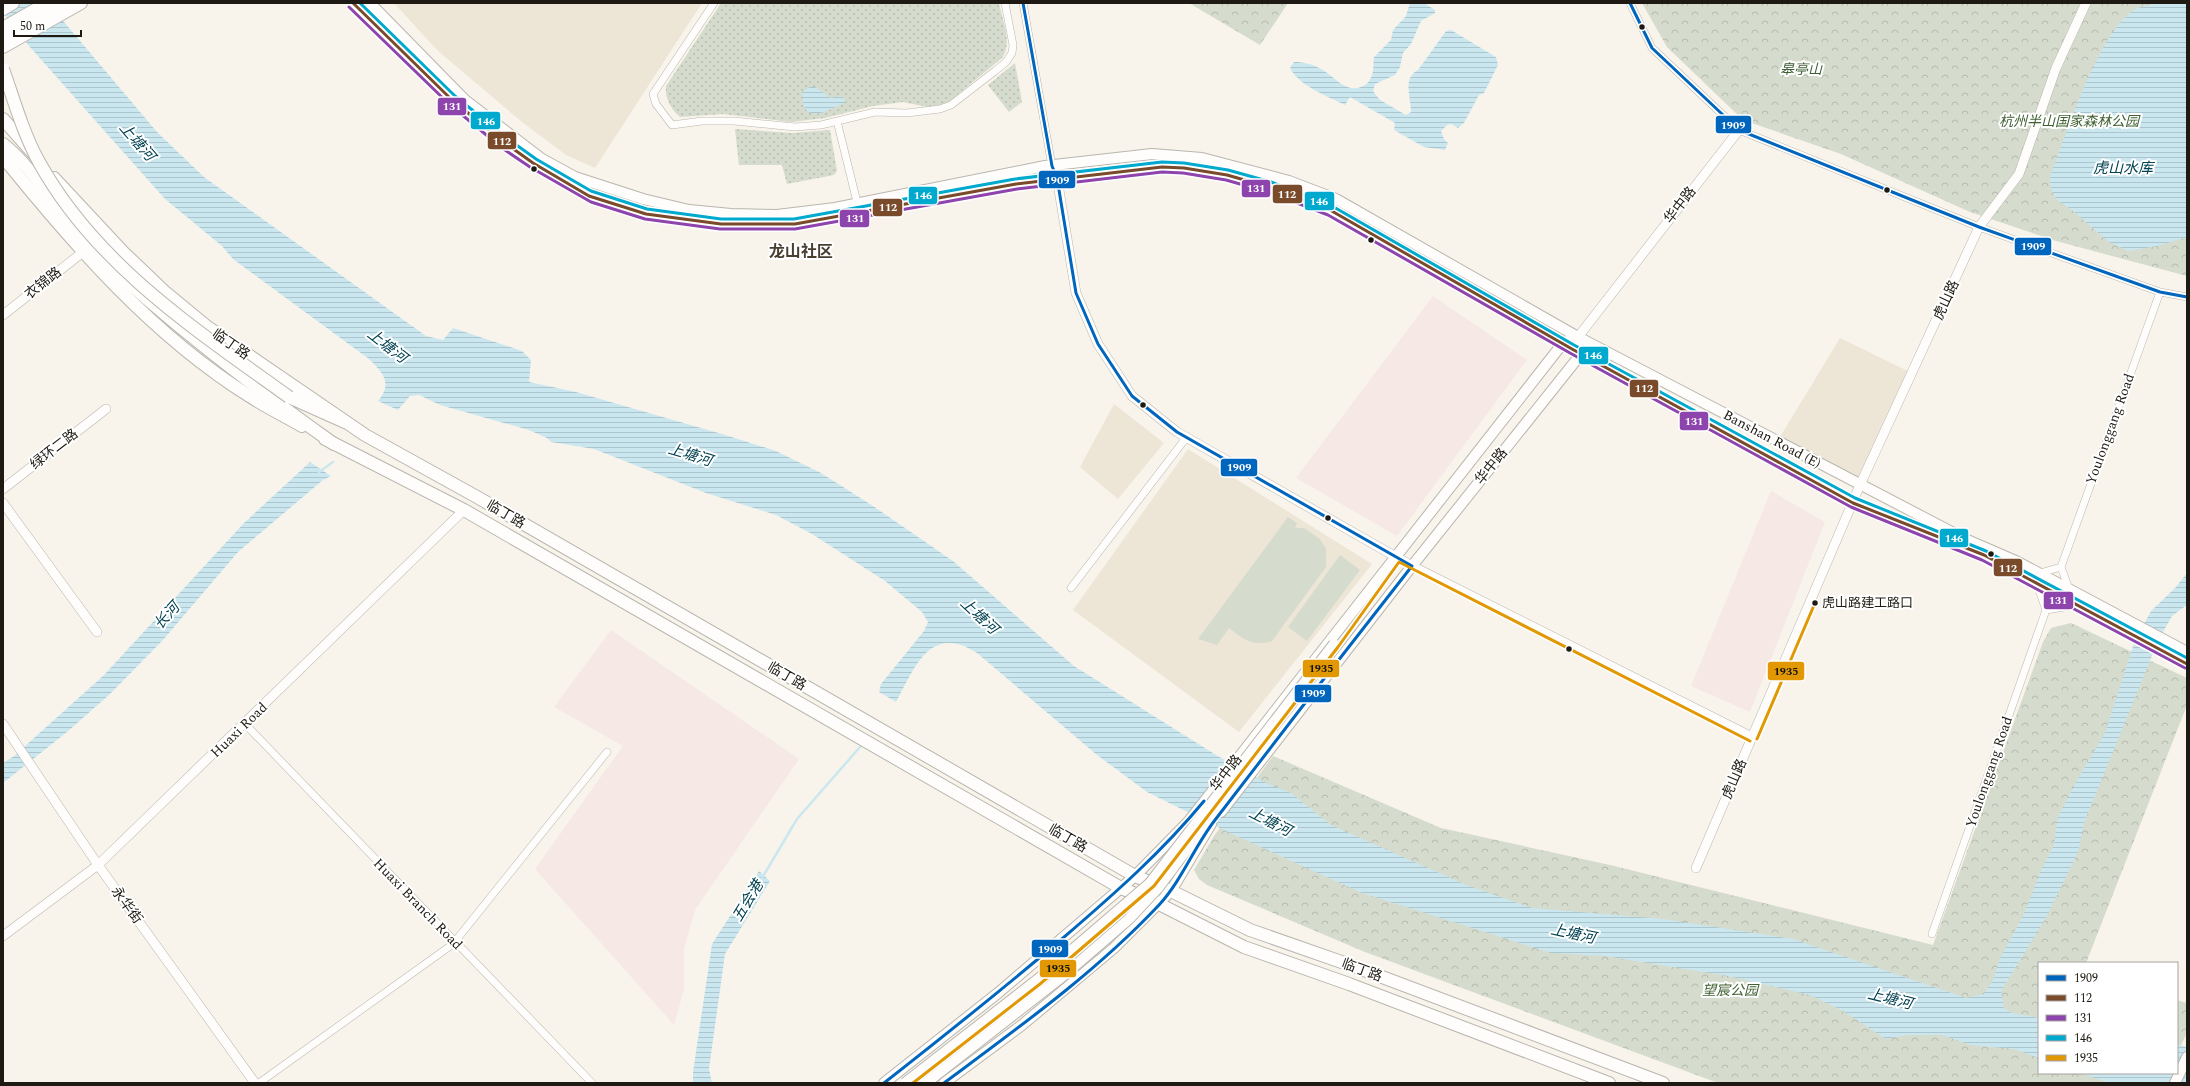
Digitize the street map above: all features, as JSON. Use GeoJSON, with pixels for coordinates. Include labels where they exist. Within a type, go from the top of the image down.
{"type":"FeatureCollection","features":[{"type":"Feature","properties":{"kind":"main road"},"geometry":{"type":"LineString","coordinates":[[3,9],[13,3]]}},
{"type":"Feature","properties":{"kind":"main road","name":"Banshan Road (E)"},"geometry":{"type":"LineString","coordinates":[[354,3],[460,109],[538,168],[596,199],[658,215],[708,222],[768,225],[789,224],[1052,166],[1152,154],[1202,158],[1289,181],[1336,199],[1578,337],[1860,485],[1966,539],[1992,549],[2076,604],[2186,651]]}},
{"type":"Feature","properties":{"kind":"main road","name":"Banshan Road (E)"},"geometry":{"type":"LineString","coordinates":[[370,3],[465,100],[542,159],[575,177],[643,199],[689,210],[732,214],[777,215],[858,208],[1057,178],[1162,167],[1194,169],[1232,176],[1292,195],[1330,210],[1581,354],[1853,503],[2038,578],[2070,589],[2187,664]]}},
{"type":"Feature","properties":{"kind":"main road"},"geometry":{"type":"LineString","coordinates":[[6,33],[65,5]]}},
{"type":"Feature","properties":{"kind":"main road"},"geometry":{"type":"LineString","coordinates":[[3,47],[65,5]]}},
{"type":"Feature","properties":{"kind":"main road"},"geometry":{"type":"LineString","coordinates":[[3,69],[24,129],[40,163],[59,193],[95,241],[128,274],[188,323],[289,397],[344,422]]}},
{"type":"Feature","properties":{"kind":"main road","name":"临丁路"},"geometry":{"type":"LineString","coordinates":[[3,119],[88,216],[166,293],[206,326],[344,422],[1135,876],[1171,891],[1250,930],[1353,966],[1663,1083]]}},
{"type":"Feature","properties":{"kind":"main road"},"geometry":{"type":"LineString","coordinates":[[3,144],[26,166],[89,246],[122,278],[186,331],[284,408],[334,444]]}},
{"type":"Feature","properties":{"kind":"main road","name":"临丁路"},"geometry":{"type":"LineString","coordinates":[[3,157],[50,216],[103,274],[151,319],[204,364],[252,398],[334,444],[464,510],[1121,888],[1159,904],[1244,947],[1354,986],[1609,1083]]}},
{"type":"Feature","properties":{"kind":"main road"},"geometry":{"type":"LineString","coordinates":[[1563,343],[1578,337],[1581,354]]}},
{"type":"Feature","properties":{"kind":"main road","name":"华中路"},"geometry":{"type":"LineString","coordinates":[[884,1083],[998,993],[1135,876],[1189,821],[1563,343]]}},
{"type":"Feature","properties":{"kind":"main road","name":"华中路"},"geometry":{"type":"LineString","coordinates":[[944,1083],[1022,1026],[1114,948],[1171,891],[1207,830],[1252,771],[1412,566],[1581,354]]}},
{"type":"Feature","properties":{"kind":"main road","name":"华中路"},"geometry":{"type":"LineString","coordinates":[[926,1083],[1063,976],[1129,919],[1153,893],[1337,645],[1379,580]]}},
{"type":"Feature","properties":{"kind":"main road","name":"华中路"},"geometry":{"type":"LineString","coordinates":[[905,1083],[1037,980],[1150,883],[1337,645],[1392,592]]}},
{"type":"Feature","properties":{"kind":"main road"},"geometry":{"type":"LineString","coordinates":[[2175,1083],[2187,1057]]}},
{"type":"Feature","properties":{"kind":"street"},"geometry":{"type":"LineString","coordinates":[[714,3],[653,94],[656,104],[672,125],[702,121],[734,121],[795,127],[821,125],[875,112],[907,113],[940,109],[951,105],[1006,62],[1012,54],[1013,45],[1004,3]]}},
{"type":"Feature","properties":{"kind":"street"},"geometry":{"type":"LineString","coordinates":[[1023,3],[1052,166],[1057,178],[1076,293],[1098,344],[1132,396],[1186,438],[1397,556],[1412,566],[1752,737]]}},
{"type":"Feature","properties":{"kind":"street"},"geometry":{"type":"LineString","coordinates":[[1630,3],[1652,48],[1739,130],[1980,227],[2160,292],[2187,296]]}},
{"type":"Feature","properties":{"kind":"street","name":"虎山路"},"geometry":{"type":"LineString","coordinates":[[1696,868],[1860,485],[1980,227],[2019,174],[2056,68],[2086,3]]}},
{"type":"Feature","properties":{"kind":"street"},"geometry":{"type":"LineString","coordinates":[[837,121],[858,208]]}},
{"type":"Feature","properties":{"kind":"street","name":"华中路"},"geometry":{"type":"LineString","coordinates":[[1578,337],[1739,130]]}},
{"type":"Feature","properties":{"kind":"street","name":"衣锦路"},"geometry":{"type":"LineString","coordinates":[[3,315],[84,252]]}},
{"type":"Feature","properties":{"kind":"street","name":"Youlonggang Road"},"geometry":{"type":"LineString","coordinates":[[2061,567],[2160,292]]}},
{"type":"Feature","properties":{"kind":"street","name":"绿环二路"},"geometry":{"type":"LineString","coordinates":[[3,489],[106,409]]}},
{"type":"Feature","properties":{"kind":"street"},"geometry":{"type":"LineString","coordinates":[[1070,588],[1186,438]]}},
{"type":"Feature","properties":{"kind":"street"},"geometry":{"type":"LineString","coordinates":[[3,503],[97,632]]}},
{"type":"Feature","properties":{"kind":"street","name":"Huaxi Road"},"geometry":{"type":"LineString","coordinates":[[3,936],[98,865],[464,510]]}},
{"type":"Feature","properties":{"kind":"street"},"geometry":{"type":"LineString","coordinates":[[2070,589],[2061,567],[2038,578],[2046,610],[2076,604]]}},
{"type":"Feature","properties":{"kind":"street","name":"Youlonggang Road"},"geometry":{"type":"LineString","coordinates":[[1932,934],[2046,610]]}},
{"type":"Feature","properties":{"kind":"street","name":"永华街"},"geometry":{"type":"LineString","coordinates":[[3,724],[33,766],[98,865],[255,1083]]}},
{"type":"Feature","properties":{"kind":"street","name":"Huaxi Branch Road"},"geometry":{"type":"LineString","coordinates":[[245,724],[592,1083]]}},
{"type":"Feature","properties":{"kind":"street"},"geometry":{"type":"LineString","coordinates":[[258,1083],[455,941],[607,752]]}},
{"type":"Feature","properties":{"kind":"shaded area"},"geometry":{"type":"Polygon","coordinates":[[[394,3],[702,3],[595,168],[566,155],[522,122],[438,51],[394,3]]]}},
{"type":"Feature","properties":{"kind":"shaded area"},"geometry":{"type":"Polygon","coordinates":[[[1433,296],[1527,360],[1397,536],[1296,478],[1433,296]]]}},
{"type":"Feature","properties":{"kind":"shaded area"},"geometry":{"type":"Polygon","coordinates":[[[1840,338],[1912,373],[1860,485],[1777,442],[1840,338]]]}},
{"type":"Feature","properties":{"kind":"shaded area"},"geometry":{"type":"Polygon","coordinates":[[[1114,404],[1164,443],[1118,499],[1080,467],[1114,404]]]}},
{"type":"Feature","properties":{"kind":"shaded area"},"geometry":{"type":"Polygon","coordinates":[[[1188,449],[1372,564],[1239,732],[1073,610],[1188,449]]]}},
{"type":"Feature","properties":{"kind":"shaded area"},"geometry":{"type":"Polygon","coordinates":[[[1771,491],[1825,522],[1750,712],[1691,686],[1771,491]]]}},
{"type":"Feature","properties":{"kind":"shaded area"},"geometry":{"type":"Polygon","coordinates":[[[611,630],[799,759],[695,910],[684,949],[684,989],[674,1025],[535,869],[623,746],[554,707],[611,630]]]}},
{"type":"Feature","properties":{"kind":"green space"},"geometry":{"type":"Polygon","coordinates":[[[721,3],[999,3],[1006,31],[1007,45],[1002,58],[946,104],[928,107],[903,102],[873,106],[825,118],[791,122],[723,114],[680,117],[669,103],[666,95],[666,86],[721,3]]]}},
{"type":"Feature","properties":{"kind":"green space"},"geometry":{"type":"Polygon","coordinates":[[[1189,3],[1288,3],[1260,45],[1189,3]]]}},
{"type":"Feature","properties":{"kind":"green space","name":"杭州半山国家森林公园"},"geometry":{"type":"Polygon","coordinates":[[[1642,3],[2187,3],[2187,276],[2056,241],[1970,212],[1841,154],[1743,120],[1667,47],[1642,3]]]}},
{"type":"Feature","properties":{"kind":"green space"},"geometry":{"type":"Polygon","coordinates":[[[1015,63],[1022,102],[1009,112],[988,85],[1015,63]]]}},
{"type":"Feature","properties":{"kind":"green space"},"geometry":{"type":"Polygon","coordinates":[[[735,129],[792,133],[830,130],[837,171],[834,175],[787,184],[782,165],[739,165],[735,129]]]}},
{"type":"Feature","properties":{"kind":"green space"},"geometry":{"type":"Polygon","coordinates":[[[1288,517],[1297,523],[1295,528],[1304,528],[1320,539],[1326,549],[1326,567],[1272,641],[1259,643],[1249,641],[1239,636],[1229,628],[1217,645],[1198,639],[1288,517]]]}},
{"type":"Feature","properties":{"kind":"green space"},"geometry":{"type":"Polygon","coordinates":[[[1340,555],[1360,570],[1307,641],[1288,627],[1340,555]]]}},
{"type":"Feature","properties":{"kind":"green space","name":"望宸公园"},"geometry":{"type":"Polygon","coordinates":[[[2071,623],[2187,678],[2187,705],[2086,962],[2038,962],[2038,1074],[2166,1074],[2162,1083],[1718,1083],[1365,952],[1207,885],[1199,879],[1194,870],[1214,836],[1273,756],[1441,828],[1610,865],[1933,945],[2043,642],[2051,628],[2071,623]]]}},
{"type":"Feature","properties":{"kind":"green space"},"geometry":{"type":"Polygon","coordinates":[[[2178,1000],[2187,1003],[2187,1033],[2178,1051],[2178,1000]]]}},
{"type":"Feature","properties":{"kind":"water","name":"上塘河"},"geometry":{"type":"Polygon","coordinates":[[[3,3],[48,3],[157,132],[204,177],[426,336],[443,340],[453,328],[522,351],[531,360],[529,382],[576,392],[722,434],[776,451],[821,473],[873,506],[953,561],[1074,666],[1216,755],[1268,784],[1291,793],[1331,825],[1464,884],[1532,908],[1663,919],[1793,939],[1966,998],[1984,994],[1993,980],[2000,958],[2023,916],[2042,868],[2054,845],[2058,817],[2076,782],[2105,733],[2134,643],[2151,611],[2175,588],[2187,573],[2187,605],[2172,616],[2158,641],[2084,823],[2078,852],[2047,916],[2001,991],[2004,1008],[2012,1013],[2038,1018],[2038,1058],[2014,1049],[1971,1045],[1942,1035],[1907,1035],[1886,1039],[1843,1011],[1810,995],[1728,976],[1605,956],[1551,953],[1362,893],[1230,833],[1147,792],[1097,755],[977,653],[961,645],[947,643],[936,646],[926,653],[910,675],[896,702],[879,692],[881,684],[924,631],[928,622],[922,612],[885,581],[812,534],[776,515],[706,493],[594,449],[551,442],[547,438],[529,430],[440,405],[419,395],[410,396],[398,410],[378,401],[385,389],[385,383],[382,374],[374,364],[233,259],[222,246],[165,199],[29,46],[3,12],[3,3]]]}},
{"type":"Feature","properties":{"kind":"water"},"geometry":{"type":"Polygon","coordinates":[[[1410,3],[1424,3],[1435,10],[1435,13],[1421,21],[1411,44],[1403,53],[1400,67],[1395,75],[1375,84],[1373,91],[1380,100],[1406,115],[1411,112],[1408,88],[1410,78],[1413,73],[1418,70],[1446,31],[1451,30],[1496,57],[1498,65],[1484,93],[1479,95],[1464,123],[1458,128],[1451,124],[1447,125],[1441,131],[1444,139],[1448,143],[1445,150],[1424,147],[1394,130],[1395,123],[1350,97],[1345,105],[1322,94],[1300,80],[1290,68],[1294,62],[1301,62],[1321,69],[1347,87],[1359,88],[1365,85],[1372,76],[1374,57],[1391,40],[1393,30],[1406,16],[1410,3]]]}},
{"type":"Feature","properties":{"kind":"water","name":"虎山水库"},"geometry":{"type":"Polygon","coordinates":[[[2157,3],[2187,3],[2187,237],[2157,246],[2128,251],[2109,242],[2072,210],[2057,200],[2051,189],[2050,177],[2083,89],[2106,44],[2118,26],[2131,12],[2140,7],[2157,3]]]}},
{"type":"Feature","properties":{"kind":"water"},"geometry":{"type":"Polygon","coordinates":[[[810,87],[815,87],[831,98],[841,96],[846,102],[824,112],[817,114],[811,113],[806,110],[803,103],[802,92],[810,87]]]}},
{"type":"Feature","properties":{"kind":"water"},"geometry":{"type":"Polygon","coordinates":[[[310,462],[331,476],[323,480],[238,552],[163,640],[110,694],[67,732],[3,783],[3,763],[14,756],[104,675],[244,523],[310,462]]]}},
{"type":"Feature","properties":{"kind":"water"},"geometry":{"type":"Polygon","coordinates":[[[759,871],[770,881],[725,954],[709,1069],[712,1083],[693,1083],[693,1072],[712,944],[759,871]]]}},
{"type":"Feature","properties":{"kind":"water"},"geometry":{"type":"Polygon","coordinates":[[[2178,1044],[2187,1047],[2187,1083],[2109,1083],[2083,1074],[2178,1074],[2178,1044]]]}},
{"type":"Feature","properties":{"kind":"waterway","name":"长河"},"geometry":{"type":"LineString","coordinates":[[319,472],[333,462]]}},
{"type":"Feature","properties":{"kind":"waterway","name":"五会港"},"geometry":{"type":"LineString","coordinates":[[762,878],[797,819],[860,747]]}},
{"type":"Feature","properties":{"kind":"transit line","name":"112"},"geometry":{"type":"LineString","coordinates":[[353,3],[452,100],[505,143],[533,163],[589,196],[646,214],[721,224],[795,224],[1016,184],[1162,167],[1184,168],[1227,175],[1269,187],[1330,210],[1572,349],[1853,503],[1984,555],[2187,664]]}},
{"type":"Feature","properties":{"kind":"transit line","name":"146"},"geometry":{"type":"LineString","coordinates":[[360,3],[455,96],[508,139],[536,159],[591,191],[647,209],[721,219],[794,219],[1015,179],[1162,162],[1184,163],[1228,170],[1271,182],[1332,206],[1574,345],[1855,498],[1986,551],[2187,658]]}},
{"type":"Feature","properties":{"kind":"transit line","name":"1909"},"geometry":{"type":"LineString","coordinates":[[944,1083],[1028,1020],[1082,977],[1109,954],[1159,905],[1174,885],[1215,820],[1412,566],[1177,432],[1132,396],[1098,344],[1076,293],[1057,178],[1052,166],[1023,3]]}},
{"type":"Feature","properties":{"kind":"transit line","name":"1909"},"geometry":{"type":"LineString","coordinates":[[1630,3],[1652,48],[1739,130],[1979,227],[2160,292],[2187,297]]}},
{"type":"Feature","properties":{"kind":"transit line","name":"131"},"geometry":{"type":"LineString","coordinates":[[349,7],[449,104],[502,148],[530,167],[591,202],[645,219],[720,229],[795,229],[1017,189],[1162,172],[1183,173],[1226,180],[1268,192],[1328,215],[1570,353],[1851,507],[1982,560],[2185,668]]}},
{"type":"Feature","properties":{"kind":"transit line","name":"1935"},"geometry":{"type":"LineString","coordinates":[[913,1083],[1040,984],[1154,886],[1338,647],[1399,562],[1750,741]]}},
{"type":"Feature","properties":{"kind":"transit line","name":"1935"},"geometry":{"type":"LineString","coordinates":[[1757,739],[1815,603]]}},
{"type":"Feature","properties":{"kind":"transit line","name":"1909"},"geometry":{"type":"LineString","coordinates":[[884,1083],[951,1030],[1100,906],[1171,838],[1204,801]]}},
{"type":"Feature","properties":{"kind":"place","name":"虎山路建工路口"},"geometry":{"type":"Point","coordinates":[1815,603]}},
{"type":"Feature","properties":{"kind":"district","name":"龙山社区"},"geometry":{"type":"Point","coordinates":[801,252]}},
{"type":"Feature","properties":{"kind":"park label","name":"皋亭山"},"geometry":{"type":"Point","coordinates":[1801,69]}}]}
